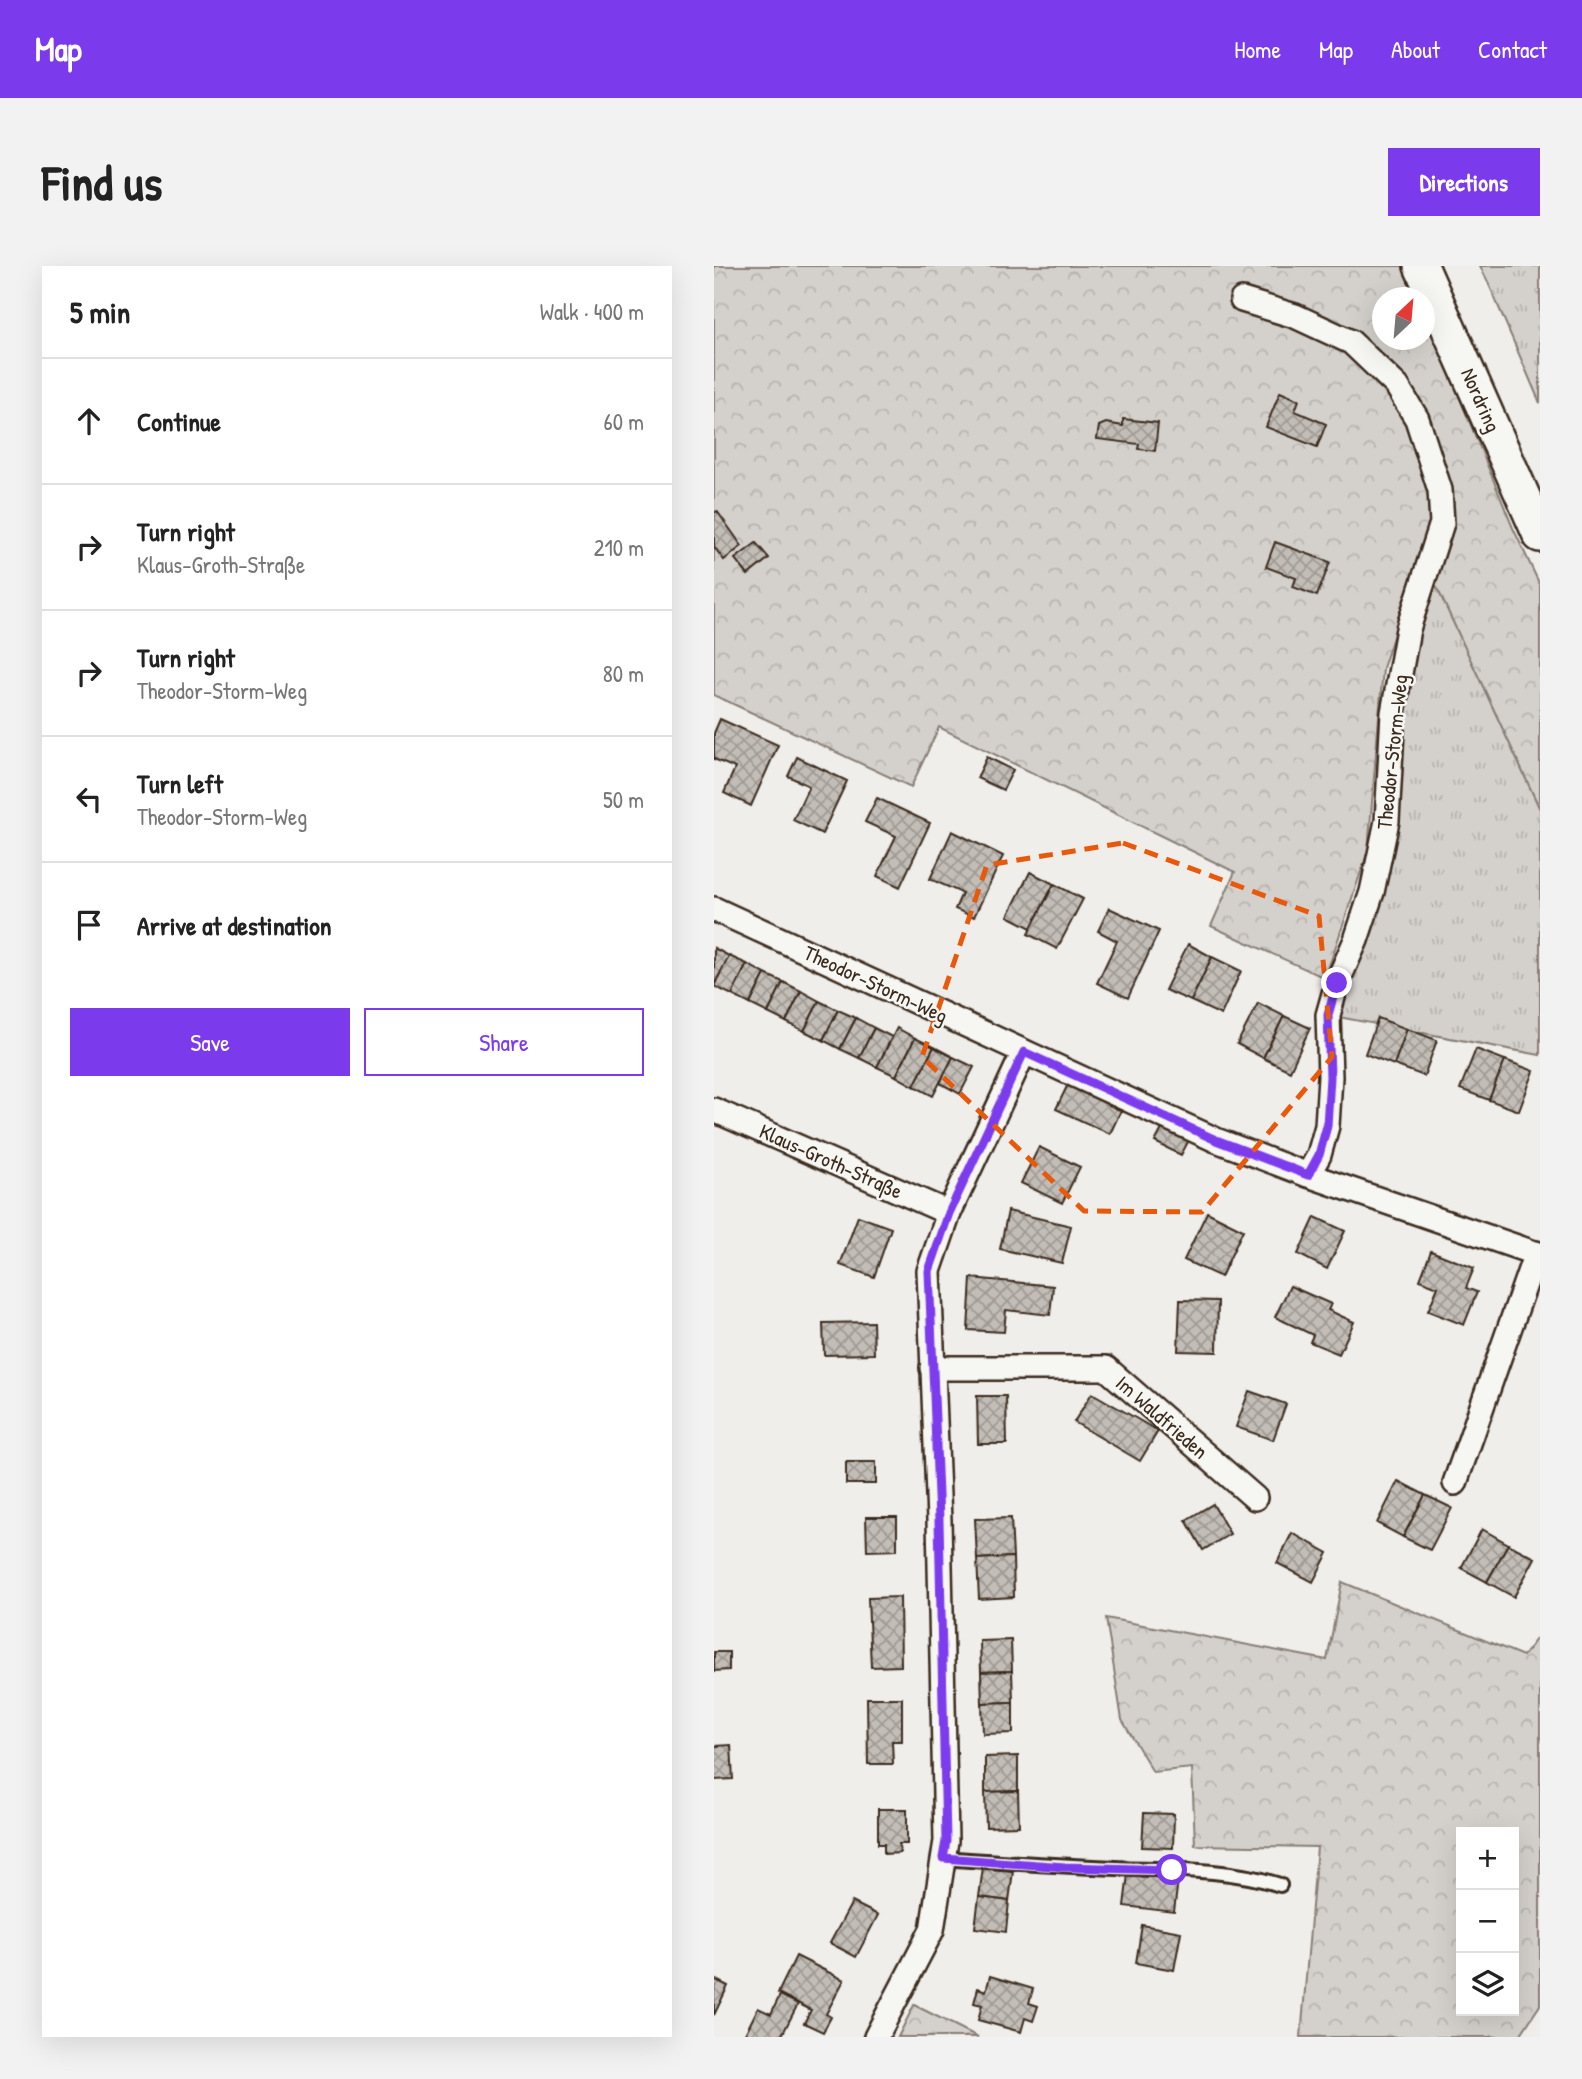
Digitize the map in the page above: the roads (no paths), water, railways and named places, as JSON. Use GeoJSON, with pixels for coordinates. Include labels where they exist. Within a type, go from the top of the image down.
{"type":"FeatureCollection","features":[{"type":"Feature","properties":{"kind":"street","name":"Nordring"},"geometry":{"type":"LineString","coordinates":[[1421,266],[1540,535]]}},
{"type":"Feature","properties":{"kind":"street","name":"Theodor-Storm-Weg"},"geometry":{"type":"LineString","coordinates":[[1242,300],[1295,316],[1351,342],[1397,386],[1417,419],[1440,490],[1442,523],[1408,629],[1393,713],[1387,821],[1373,892],[1337,983],[1328,1015],[1330,1077],[1327,1126],[1319,1155],[1308,1175]]}},
{"type":"Feature","properties":{"kind":"street","name":"Theodor-Storm-Weg"},"geometry":{"type":"LineString","coordinates":[[714,909],[1216,1140],[1308,1175],[1538,1254],[1455,1483]]}},
{"type":"Feature","properties":{"kind":"street"},"geometry":{"type":"LineString","coordinates":[[876,2037],[932,1930],[946,1841],[939,1520],[929,1271],[949,1213],[1024,1052]]}},
{"type":"Feature","properties":{"kind":"street","name":"Klaus-Groth-Straße"},"geometry":{"type":"LineString","coordinates":[[714,1110],[949,1213]]}},
{"type":"Feature","properties":{"kind":"street","name":"Im Waldfrieden"},"geometry":{"type":"LineString","coordinates":[[932,1368],[1106,1368],[1255,1498]]}},
{"type":"Feature","properties":{"kind":"lane"},"geometry":{"type":"LineString","coordinates":[[943,1858],[1065,1867],[1172,1870],[1257,1877],[1280,1885]]}}]}
